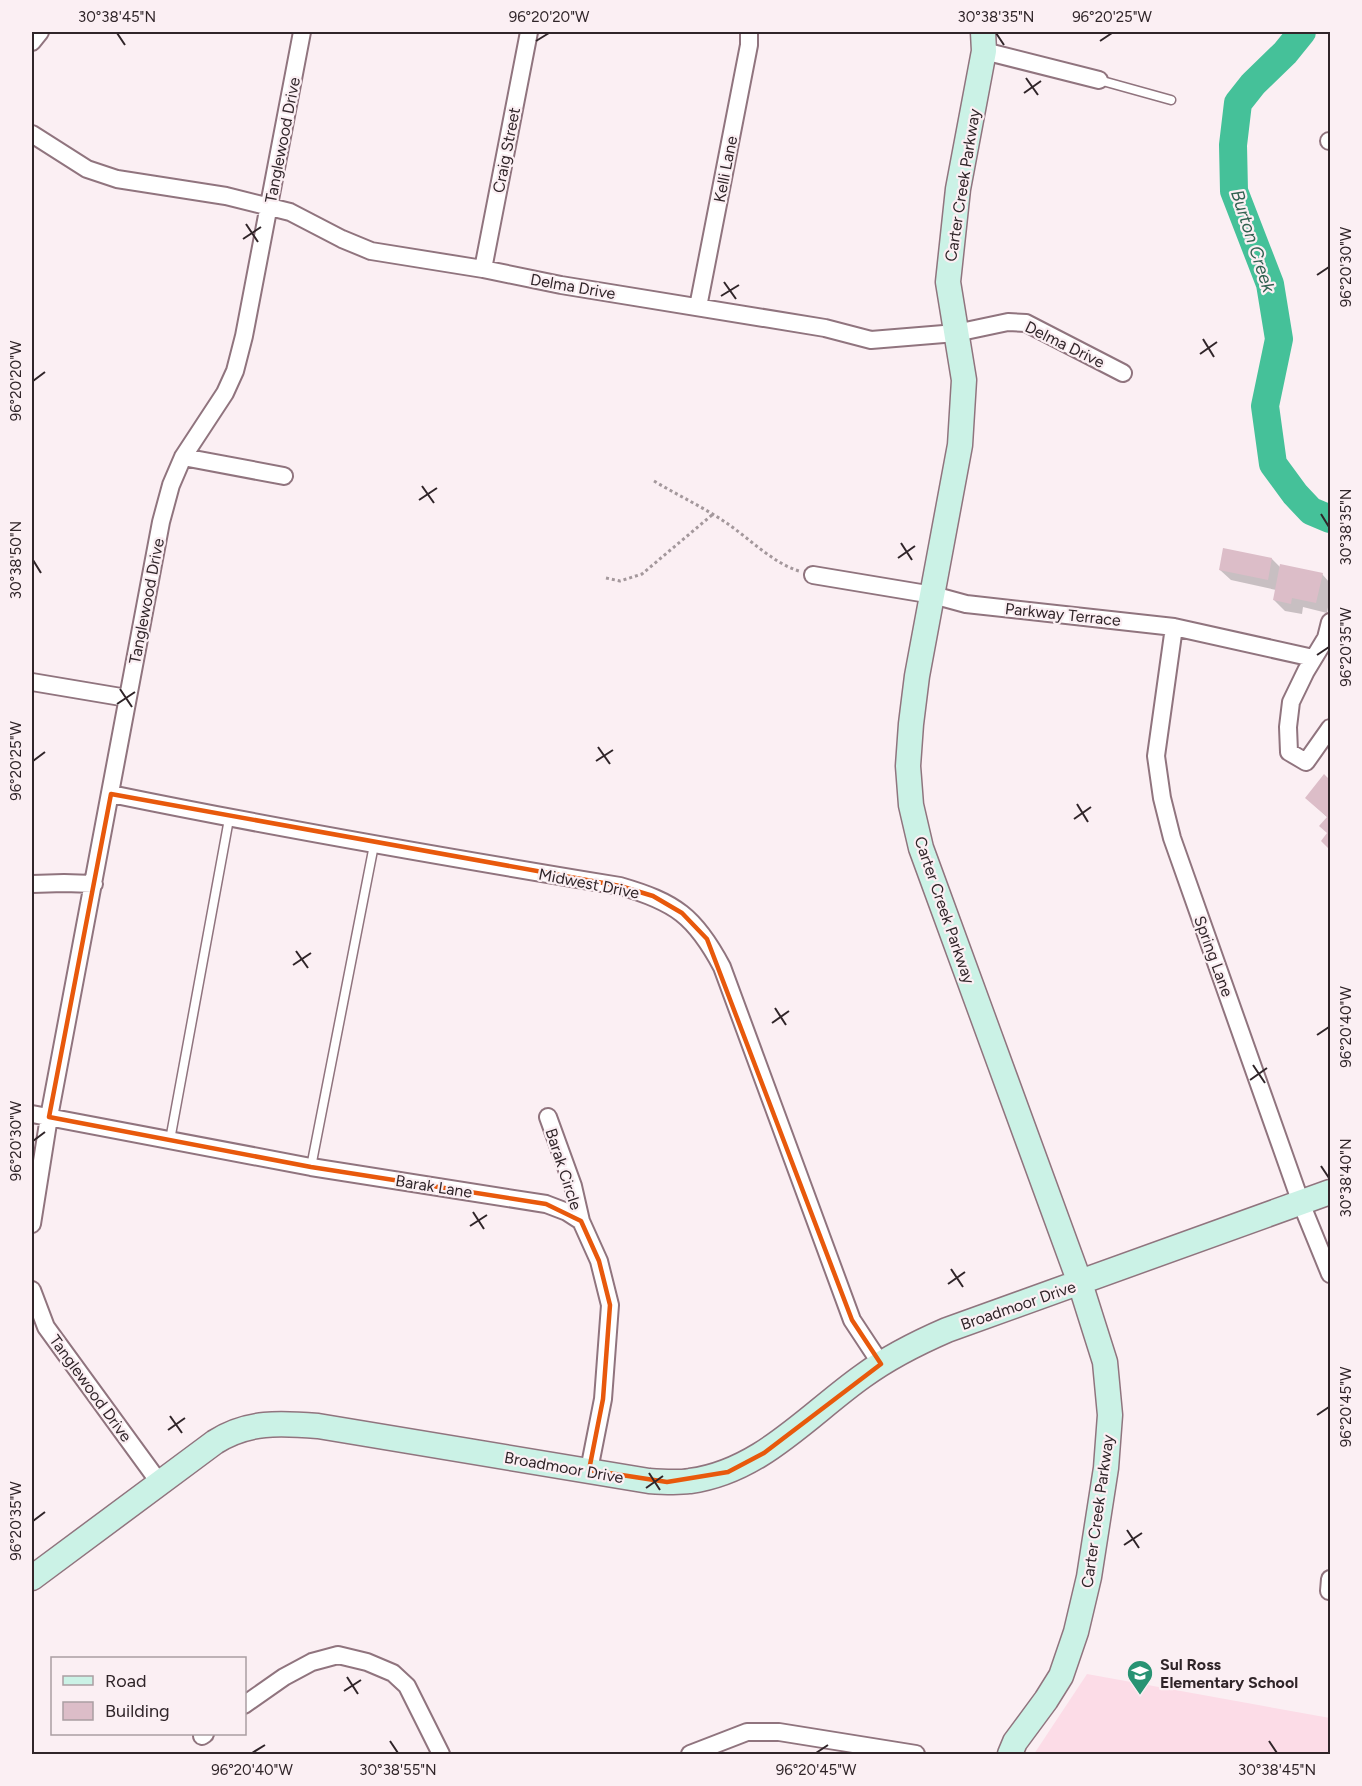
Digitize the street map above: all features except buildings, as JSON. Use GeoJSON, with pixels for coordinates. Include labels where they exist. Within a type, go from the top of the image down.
{"type":"FeatureCollection","features":[{"type":"Feature","properties":{"kind":"street"},"geometry":{"type":"LineString","coordinates":[[32,42],[40,32]]}},
{"type":"Feature","properties":{"kind":"street","name":"Tanglewood Drive"},"geometry":{"type":"LineString","coordinates":[[32,1224],[49,1118],[161,522],[171,485],[183,457],[225,393],[235,371],[244,336],[302,32]]}},
{"type":"Feature","properties":{"kind":"street","name":"Craig Street"},"geometry":{"type":"LineString","coordinates":[[483,269],[529,32]]}},
{"type":"Feature","properties":{"kind":"street","name":"Kelli Lane"},"geometry":{"type":"LineString","coordinates":[[698,307],[750,32]]}},
{"type":"Feature","properties":{"kind":"street"},"geometry":{"type":"LineString","coordinates":[[983,41],[1099,80]]}},
{"type":"Feature","properties":{"kind":"street","name":"Carter Creek Parkway"},"geometry":{"type":"LineString","coordinates":[[983,41],[958,189],[948,282],[964,380],[960,446],[917,676],[908,765],[911,805],[921,848],[1080,1283],[1105,1362],[1110,1415],[1106,1468],[1089,1577],[1076,1632],[1061,1676],[1015,1742],[1010,1755]]}},
{"type":"Feature","properties":{"kind":"street","name":"Delma Drive"},"geometry":{"type":"LineString","coordinates":[[32,135],[87,169],[117,179],[226,196],[291,212],[342,239],[371,251],[825,328],[871,340],[956,333],[1008,322],[1026,323],[1123,373]]}},
{"type":"Feature","properties":{"kind":"street"},"geometry":{"type":"LineString","coordinates":[[183,457],[284,476]]}},
{"type":"Feature","properties":{"kind":"street","name":"Parkway Terrace"},"geometry":{"type":"LineString","coordinates":[[813,575],[933,595],[966,604],[1174,627],[1313,658]]}},
{"type":"Feature","properties":{"kind":"street"},"geometry":{"type":"LineString","coordinates":[[1330,622],[1326,638],[1313,658],[1291,702],[1288,727],[1289,752],[1306,762],[1330,728]]}},
{"type":"Feature","properties":{"kind":"street","name":"Spring Lane"},"geometry":{"type":"LineString","coordinates":[[1174,627],[1156,756],[1162,798],[1172,838],[1301,1203],[1330,1275]]}},
{"type":"Feature","properties":{"kind":"street"},"geometry":{"type":"LineString","coordinates":[[32,682],[127,698]]}},
{"type":"Feature","properties":{"kind":"street","name":"Midwest Drive"},"geometry":{"type":"LineString","coordinates":[[111,794],[229,819],[620,886],[653,896],[682,913],[707,939],[722,967],[852,1320],[880,1364]]}},
{"type":"Feature","properties":{"kind":"street"},"geometry":{"type":"LineString","coordinates":[[32,885],[94,884]]}},
{"type":"Feature","properties":{"kind":"street","name":"Barak Lane"},"geometry":{"type":"LineString","coordinates":[[32,1114],[311,1167],[546,1204],[567,1212],[581,1221]]}},
{"type":"Feature","properties":{"kind":"street","name":"Barak Circle"},"geometry":{"type":"LineString","coordinates":[[548,1117],[573,1186],[581,1221]]}},
{"type":"Feature","properties":{"kind":"street","name":"Broadmoor Drive"},"geometry":{"type":"LineString","coordinates":[[32,1578],[159,1482],[226,1435],[246,1427],[268,1424],[318,1426],[649,1481],[688,1482],[728,1472],[764,1453],[880,1364],[901,1351],[947,1330],[1330,1192]]}},
{"type":"Feature","properties":{"kind":"street"},"geometry":{"type":"LineString","coordinates":[[581,1221],[599,1261],[610,1305],[603,1399],[589,1470]]}},
{"type":"Feature","properties":{"kind":"street","name":"Tanglewood Drive"},"geometry":{"type":"LineString","coordinates":[[32,1290],[46,1327],[159,1482]]}},
{"type":"Feature","properties":{"kind":"street"},"geometry":{"type":"LineString","coordinates":[[246,1704],[284,1677],[312,1662],[339,1655],[367,1662],[393,1672],[411,1693],[441,1755]]}},
{"type":"Feature","properties":{"kind":"street"},"geometry":{"type":"LineString","coordinates":[[690,1755],[747,1732],[780,1732],[916,1755]]}},
{"type":"Feature","properties":{"kind":"lane"},"geometry":{"type":"LineString","coordinates":[[1099,80],[1171,100]]}},
{"type":"Feature","properties":{"kind":"lane"},"geometry":{"type":"LineString","coordinates":[[170,1140],[229,819]]}},
{"type":"Feature","properties":{"kind":"lane"},"geometry":{"type":"LineString","coordinates":[[311,1167],[374,845]]}},
{"type":"Feature","properties":{"kind":"path"},"geometry":{"type":"LineString","coordinates":[[654,481],[712,515],[791,568],[813,575]]}},
{"type":"Feature","properties":{"kind":"path"},"geometry":{"type":"LineString","coordinates":[[606,578],[620,581],[642,574],[712,515]]}},
{"type":"Feature","properties":{"kind":"highlighted area"},"geometry":{"type":"Polygon","coordinates":[[[111,794],[620,886],[653,896],[682,913],[707,939],[852,1320],[881,1364],[764,1453],[728,1472],[667,1482],[589,1470],[603,1399],[610,1305],[599,1261],[581,1221],[546,1204],[311,1167],[49,1117],[111,794]]]}},
{"type":"Feature","properties":{"kind":"shaded area","name":"Sul Ross Elementary School"},"geometry":{"type":"Polygon","coordinates":[[[1087,1674],[1330,1718],[1330,1754],[1034,1754],[1087,1674]]]}},
{"type":"Feature","properties":{"kind":"waterway","name":"Burton Creek"},"geometry":{"type":"LineString","coordinates":[[1302,32],[1238,103],[1233,145],[1234,191],[1270,284],[1279,339],[1265,406],[1273,464],[1311,511],[1330,519]]}},
{"type":"Feature","properties":{"kind":"place","name":"Sul Ross Elementary School"},"geometry":{"type":"Point","coordinates":[1140,1696]}}]}
